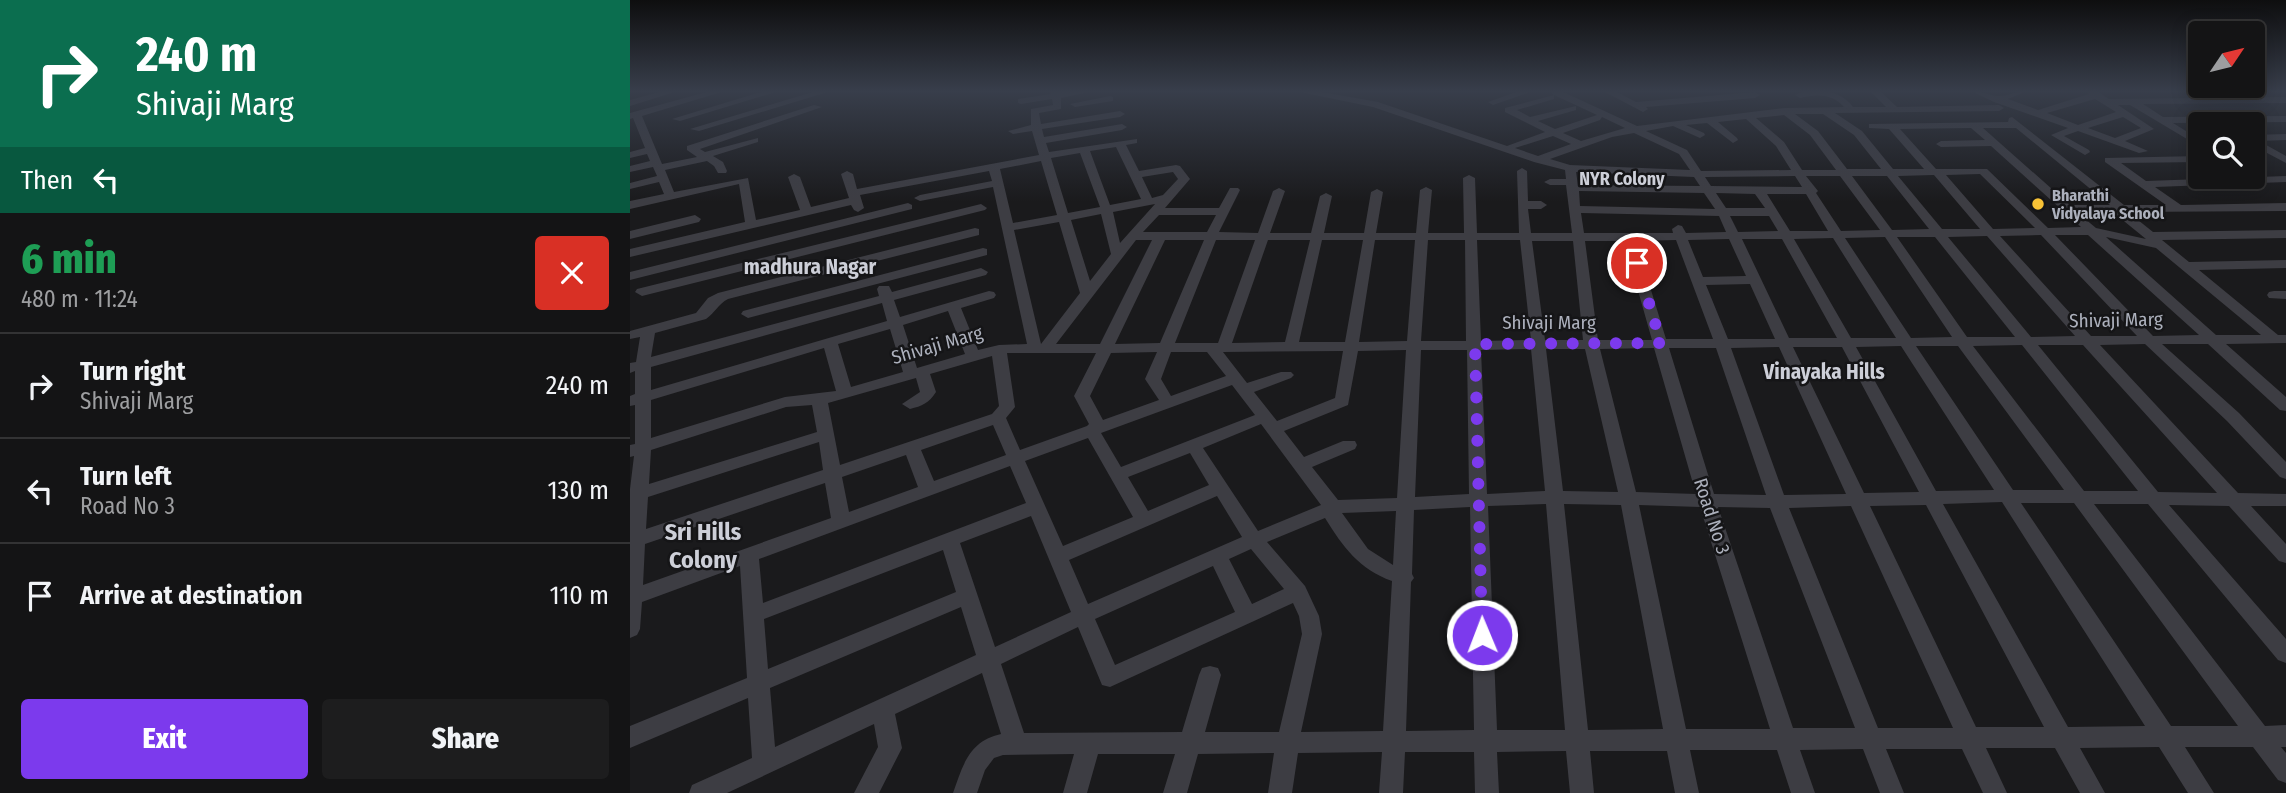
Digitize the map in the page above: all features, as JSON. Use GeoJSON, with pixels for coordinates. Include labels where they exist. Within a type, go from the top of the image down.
{"type":"FeatureCollection","features":[{"type":"Feature","properties":{"kind":"street"},"geometry":{"type":"LineString","coordinates":[[641,128],[670,195]]}},
{"type":"Feature","properties":{"kind":"street"},"geometry":{"type":"LineString","coordinates":[[697,128],[699,144]]}},
{"type":"Feature","properties":{"kind":"street"},"geometry":{"type":"LineString","coordinates":[[722,171],[719,164],[691,149],[750,128]]}},
{"type":"Feature","properties":{"kind":"street"},"geometry":{"type":"LineString","coordinates":[[1013,131],[1030,128]]}},
{"type":"Feature","properties":{"kind":"street"},"geometry":{"type":"LineString","coordinates":[[1036,128],[1087,293]]}},
{"type":"Feature","properties":{"kind":"street"},"geometry":{"type":"LineString","coordinates":[[1039,141],[1116,128]]}},
{"type":"Feature","properties":{"kind":"street"},"geometry":{"type":"LineString","coordinates":[[1445,128],[1538,160],[1570,168],[1696,174],[1983,171],[2047,233],[2150,341],[2233,417],[2286,473]]}},
{"type":"Feature","properties":{"kind":"street"},"geometry":{"type":"LineString","coordinates":[[1547,128],[1581,145]]}},
{"type":"Feature","properties":{"kind":"street"},"geometry":{"type":"LineString","coordinates":[[1511,146],[1567,128]]}},
{"type":"Feature","properties":{"kind":"street"},"geometry":{"type":"LineString","coordinates":[[1538,160],[1631,128],[1683,152],[1722,213],[1995,793]]}},
{"type":"Feature","properties":{"kind":"street"},"geometry":{"type":"LineString","coordinates":[[1685,128],[1700,135]]}},
{"type":"Feature","properties":{"kind":"street"},"geometry":{"type":"LineString","coordinates":[[1719,128],[1733,141]]}},
{"type":"Feature","properties":{"kind":"street"},"geometry":{"type":"LineString","coordinates":[[1761,128],[1780,144],[1812,191],[2006,496],[2168,737],[2202,793]]}},
{"type":"Feature","properties":{"kind":"street"},"geometry":{"type":"LineString","coordinates":[[1808,128],[1889,234],[1964,344],[2081,496],[2286,772]]}},
{"type":"Feature","properties":{"kind":"street"},"geometry":{"type":"LineString","coordinates":[[1851,128],[1891,172],[2154,499],[2286,653]]}},
{"type":"Feature","properties":{"kind":"street"},"geometry":{"type":"LineString","coordinates":[[1894,128],[2286,556]]}},
{"type":"Feature","properties":{"kind":"street"},"geometry":{"type":"LineString","coordinates":[[1977,128],[2286,406]]}},
{"type":"Feature","properties":{"kind":"street","name":"Shivaji Marg"},"geometry":{"type":"LineString","coordinates":[[2023,128],[2282,343]]}},
{"type":"Feature","properties":{"kind":"street"},"geometry":{"type":"LineString","coordinates":[[2052,153],[2085,152],[2056,135],[2074,128]]}},
{"type":"Feature","properties":{"kind":"street"},"geometry":{"type":"LineString","coordinates":[[2080,128],[2143,150]]}},
{"type":"Feature","properties":{"kind":"street"},"geometry":{"type":"LineString","coordinates":[[2115,141],[2147,128]]}},
{"type":"Feature","properties":{"kind":"street"},"geometry":{"type":"LineString","coordinates":[[630,134],[643,131]]}},
{"type":"Feature","properties":{"kind":"street"},"geometry":{"type":"LineString","coordinates":[[630,186],[659,170],[758,142],[737,132]]}},
{"type":"Feature","properties":{"kind":"street"},"geometry":{"type":"LineString","coordinates":[[2265,139],[2286,137]]}},
{"type":"Feature","properties":{"kind":"street"},"geometry":{"type":"LineString","coordinates":[[630,253],[807,212],[855,197],[895,180],[994,167],[1133,141]]}},
{"type":"Feature","properties":{"kind":"street"},"geometry":{"type":"LineString","coordinates":[[1941,144],[1994,143]]}},
{"type":"Feature","properties":{"kind":"street"},"geometry":{"type":"LineString","coordinates":[[1120,144],[1152,206]]}},
{"type":"Feature","properties":{"kind":"street"},"geometry":{"type":"LineString","coordinates":[[2265,148],[2283,158]]}},
{"type":"Feature","properties":{"kind":"street"},"geometry":{"type":"LineString","coordinates":[[1084,149],[1106,209],[1117,254]]}},
{"type":"Feature","properties":{"kind":"street"},"geometry":{"type":"LineString","coordinates":[[630,155],[651,150]]}},
{"type":"Feature","properties":{"kind":"street"},"geometry":{"type":"LineString","coordinates":[[1631,158],[1637,172]]}},
{"type":"Feature","properties":{"kind":"street"},"geometry":{"type":"LineString","coordinates":[[2265,158],[2283,158]]}},
{"type":"Feature","properties":{"kind":"street"},"geometry":{"type":"LineString","coordinates":[[2178,208],[2109,160],[2188,159]]}},
{"type":"Feature","properties":{"kind":"street"},"geometry":{"type":"LineString","coordinates":[[994,167],[1040,349]]}},
{"type":"Feature","properties":{"kind":"street"},"geometry":{"type":"LineString","coordinates":[[1570,168],[1591,342],[1628,497],[1687,793]]}},
{"type":"Feature","properties":{"kind":"street"},"geometry":{"type":"LineString","coordinates":[[630,169],[659,170]]}},
{"type":"Feature","properties":{"kind":"street"},"geometry":{"type":"LineString","coordinates":[[1040,349],[1133,236],[1152,206],[1168,198],[1184,182],[1179,169],[1135,175]]}},
{"type":"Feature","properties":{"kind":"street"},"geometry":{"type":"LineString","coordinates":[[1522,171],[1522,205],[1536,343],[1547,419],[1581,793]]}},
{"type":"Feature","properties":{"kind":"street"},"geometry":{"type":"LineString","coordinates":[[847,174],[895,323],[916,373],[928,392],[923,399],[910,404]]}},
{"type":"Feature","properties":{"kind":"street"},"geometry":{"type":"LineString","coordinates":[[794,177],[807,212]]}},
{"type":"Feature","properties":{"kind":"street"},"geometry":{"type":"LineString","coordinates":[[1469,178],[1487,793]]}},
{"type":"Feature","properties":{"kind":"street"},"geometry":{"type":"LineString","coordinates":[[2143,184],[2286,179]]}},
{"type":"Feature","properties":{"kind":"street"},"geometry":{"type":"LineString","coordinates":[[630,205],[745,181],[751,225]]}},
{"type":"Feature","properties":{"kind":"street"},"geometry":{"type":"LineString","coordinates":[[1550,182],[1708,190],[1812,191]]}},
{"type":"Feature","properties":{"kind":"street"},"geometry":{"type":"LineString","coordinates":[[920,198],[998,183]]}},
{"type":"Feature","properties":{"kind":"street"},"geometry":{"type":"LineString","coordinates":[[692,261],[695,190]]}},
{"type":"Feature","properties":{"kind":"street"},"geometry":{"type":"LineString","coordinates":[[1168,403],[1153,379],[1210,237],[1234,190]]}},
{"type":"Feature","properties":{"kind":"street"},"geometry":{"type":"LineString","coordinates":[[1391,793],[1404,578],[1412,345],[1426,190]]}},
{"type":"Feature","properties":{"kind":"street"},"geometry":{"type":"LineString","coordinates":[[1279,191],[1264,237],[1218,348],[1240,384],[1333,507],[1332,515],[1363,558],[1373,566],[1404,578]]}},
{"type":"Feature","properties":{"kind":"street"},"geometry":{"type":"LineString","coordinates":[[1759,191],[1849,343],[1929,498],[2093,793]]}},
{"type":"Feature","properties":{"kind":"street"},"geometry":{"type":"LineString","coordinates":[[952,192],[954,214]]}},
{"type":"Feature","properties":{"kind":"street"},"geometry":{"type":"LineString","coordinates":[[1117,475],[1193,445],[1342,401],[1377,192]]}},
{"type":"Feature","properties":{"kind":"street"},"geometry":{"type":"LineString","coordinates":[[1291,347],[1326,196]]}},
{"type":"Feature","properties":{"kind":"street"},"geometry":{"type":"LineString","coordinates":[[1522,205],[1541,205]]}},
{"type":"Feature","properties":{"kind":"street"},"geometry":{"type":"LineString","coordinates":[[1008,228],[1106,209],[1152,206],[1222,212]]}},
{"type":"Feature","properties":{"kind":"street"},"geometry":{"type":"LineString","coordinates":[[630,275],[908,207]]}},
{"type":"Feature","properties":{"kind":"street"},"geometry":{"type":"LineString","coordinates":[[642,292],[981,208]]}},
{"type":"Feature","properties":{"kind":"street"},"geometry":{"type":"LineString","coordinates":[[1574,209],[1773,212]]}},
{"type":"Feature","properties":{"kind":"street"},"geometry":{"type":"LineString","coordinates":[[2068,209],[2284,209]]}},
{"type":"Feature","properties":{"kind":"street"},"geometry":{"type":"LineString","coordinates":[[779,218],[784,256]]}},
{"type":"Feature","properties":{"kind":"street"},"geometry":{"type":"LineString","coordinates":[[630,235],[695,219]]}},
{"type":"Feature","properties":{"kind":"street"},"geometry":{"type":"LineString","coordinates":[[1133,236],[1629,237],[1678,232],[1731,236],[2091,231],[2118,235],[2138,244],[2155,240],[2286,234]]}},
{"type":"Feature","properties":{"kind":"street"},"geometry":{"type":"LineString","coordinates":[[630,335],[701,316],[707,312],[713,300],[723,296],[975,232]]}},
{"type":"Feature","properties":{"kind":"street"},"geometry":{"type":"LineString","coordinates":[[1678,232],[1722,343],[1777,502],[1892,793]]}},
{"type":"Feature","properties":{"kind":"street"},"geometry":{"type":"LineString","coordinates":[[2269,234],[2286,247]]}},
{"type":"Feature","properties":{"kind":"street"},"geometry":{"type":"LineString","coordinates":[[1092,431],[1097,424],[1082,396],[1160,237]]}},
{"type":"Feature","properties":{"kind":"street","name":"Road No 3"},"geometry":{"type":"LineString","coordinates":[[1629,237],[1706,498],[1803,793]]}},
{"type":"Feature","properties":{"kind":"street"},"geometry":{"type":"LineString","coordinates":[[748,314],[983,252]]}},
{"type":"Feature","properties":{"kind":"street"},"geometry":{"type":"LineString","coordinates":[[2187,266],[2286,264]]}},
{"type":"Feature","properties":{"kind":"street"},"geometry":{"type":"LineString","coordinates":[[637,366],[981,272]]}},
{"type":"Feature","properties":{"kind":"street"},"geometry":{"type":"LineString","coordinates":[[1698,281],[1753,280]]}},
{"type":"Feature","properties":{"kind":"street"},"geometry":{"type":"LineString","coordinates":[[637,399],[989,295]]}},
{"type":"Feature","properties":{"kind":"street"},"geometry":{"type":"LineString","coordinates":[[953,306],[973,355]]}},
{"type":"Feature","properties":{"kind":"street"},"geometry":{"type":"LineString","coordinates":[[630,629],[637,448],[637,366],[648,330]]}},
{"type":"Feature","properties":{"kind":"street","name":"Shivaji Marg"},"geometry":{"type":"LineString","coordinates":[[637,448],[785,402],[845,394],[999,349],[1352,347],[1591,342],[1964,344],[2213,340],[2282,343]]}},
{"type":"Feature","properties":{"kind":"street"},"geometry":{"type":"LineString","coordinates":[[830,342],[845,394]]}},
{"type":"Feature","properties":{"kind":"street"},"geometry":{"type":"LineString","coordinates":[[633,541],[998,418],[1007,407],[999,349]]}},
{"type":"Feature","properties":{"kind":"street"},"geometry":{"type":"LineString","coordinates":[[630,597],[1168,403],[1286,375]]}},
{"type":"Feature","properties":{"kind":"street"},"geometry":{"type":"LineString","coordinates":[[819,399],[841,520]]}},
{"type":"Feature","properties":{"kind":"street"},"geometry":{"type":"LineString","coordinates":[[998,418],[1110,678],[1298,592]]}},
{"type":"Feature","properties":{"kind":"street"},"geometry":{"type":"LineString","coordinates":[[1092,431],[1144,520]]}},
{"type":"Feature","properties":{"kind":"street"},"geometry":{"type":"LineString","coordinates":[[635,494],[824,435]]}},
{"type":"Feature","properties":{"kind":"street"},"geometry":{"type":"LineString","coordinates":[[1193,445],[1253,539],[1298,592],[1309,616],[1312,635],[1287,745],[1280,793]]}},
{"type":"Feature","properties":{"kind":"street"},"geometry":{"type":"LineString","coordinates":[[1302,466],[1349,445]]}},
{"type":"Feature","properties":{"kind":"street"},"geometry":{"type":"LineString","coordinates":[[912,448],[928,489]]}},
{"type":"Feature","properties":{"kind":"street"},"geometry":{"type":"LineString","coordinates":[[1058,556],[1219,488]]}},
{"type":"Feature","properties":{"kind":"street"},"geometry":{"type":"LineString","coordinates":[[701,793],[990,657],[1253,539],[1333,507],[1628,497],[1777,502],[2006,496],[2286,500]]}},
{"type":"Feature","properties":{"kind":"street"},"geometry":{"type":"LineString","coordinates":[[753,615],[1037,506]]}},
{"type":"Feature","properties":{"kind":"street"},"geometry":{"type":"LineString","coordinates":[[950,539],[1016,744]]}},
{"type":"Feature","properties":{"kind":"street"},"geometry":{"type":"LineString","coordinates":[[749,554],[764,762]]}},
{"type":"Feature","properties":{"kind":"street"},"geometry":{"type":"LineString","coordinates":[[1217,555],[1247,615]]}},
{"type":"Feature","properties":{"kind":"street"},"geometry":{"type":"LineString","coordinates":[[630,737],[969,595]]}},
{"type":"Feature","properties":{"kind":"street"},"geometry":{"type":"LineString","coordinates":[[1175,793],[1210,675]]}},
{"type":"Feature","properties":{"kind":"street"},"geometry":{"type":"LineString","coordinates":[[866,793],[890,748],[882,707]]}},
{"type":"Feature","properties":{"kind":"street"},"geometry":{"type":"LineString","coordinates":[[965,793],[978,756],[999,743],[1287,745],[2286,736]]}},
{"type":"Feature","properties":{"kind":"street"},"geometry":{"type":"LineString","coordinates":[[1075,793],[1088,744]]}},
{"type":"Feature","properties":{"kind":"place","name":"Bharathi Vidyalaya School"},"geometry":{"type":"Point","coordinates":[2038,204]}},
{"type":"Feature","properties":{"kind":"district","name":"NYR Colony"},"geometry":{"type":"Point","coordinates":[1622,179]}},
{"type":"Feature","properties":{"kind":"district","name":"madhura Nagar"},"geometry":{"type":"Point","coordinates":[810,267]}},
{"type":"Feature","properties":{"kind":"district","name":"Vinayaka Hills"},"geometry":{"type":"Point","coordinates":[1824,372]}},
{"type":"Feature","properties":{"kind":"district","name":"Sri Hills Colony"},"geometry":{"type":"Point","coordinates":[703,546]}},
{"type":"Feature","properties":{"kind":"route"},"geometry":{"type":"LineString","coordinates":[[1482,635],[1475,344],[1661,343],[1637,263]]}}]}
